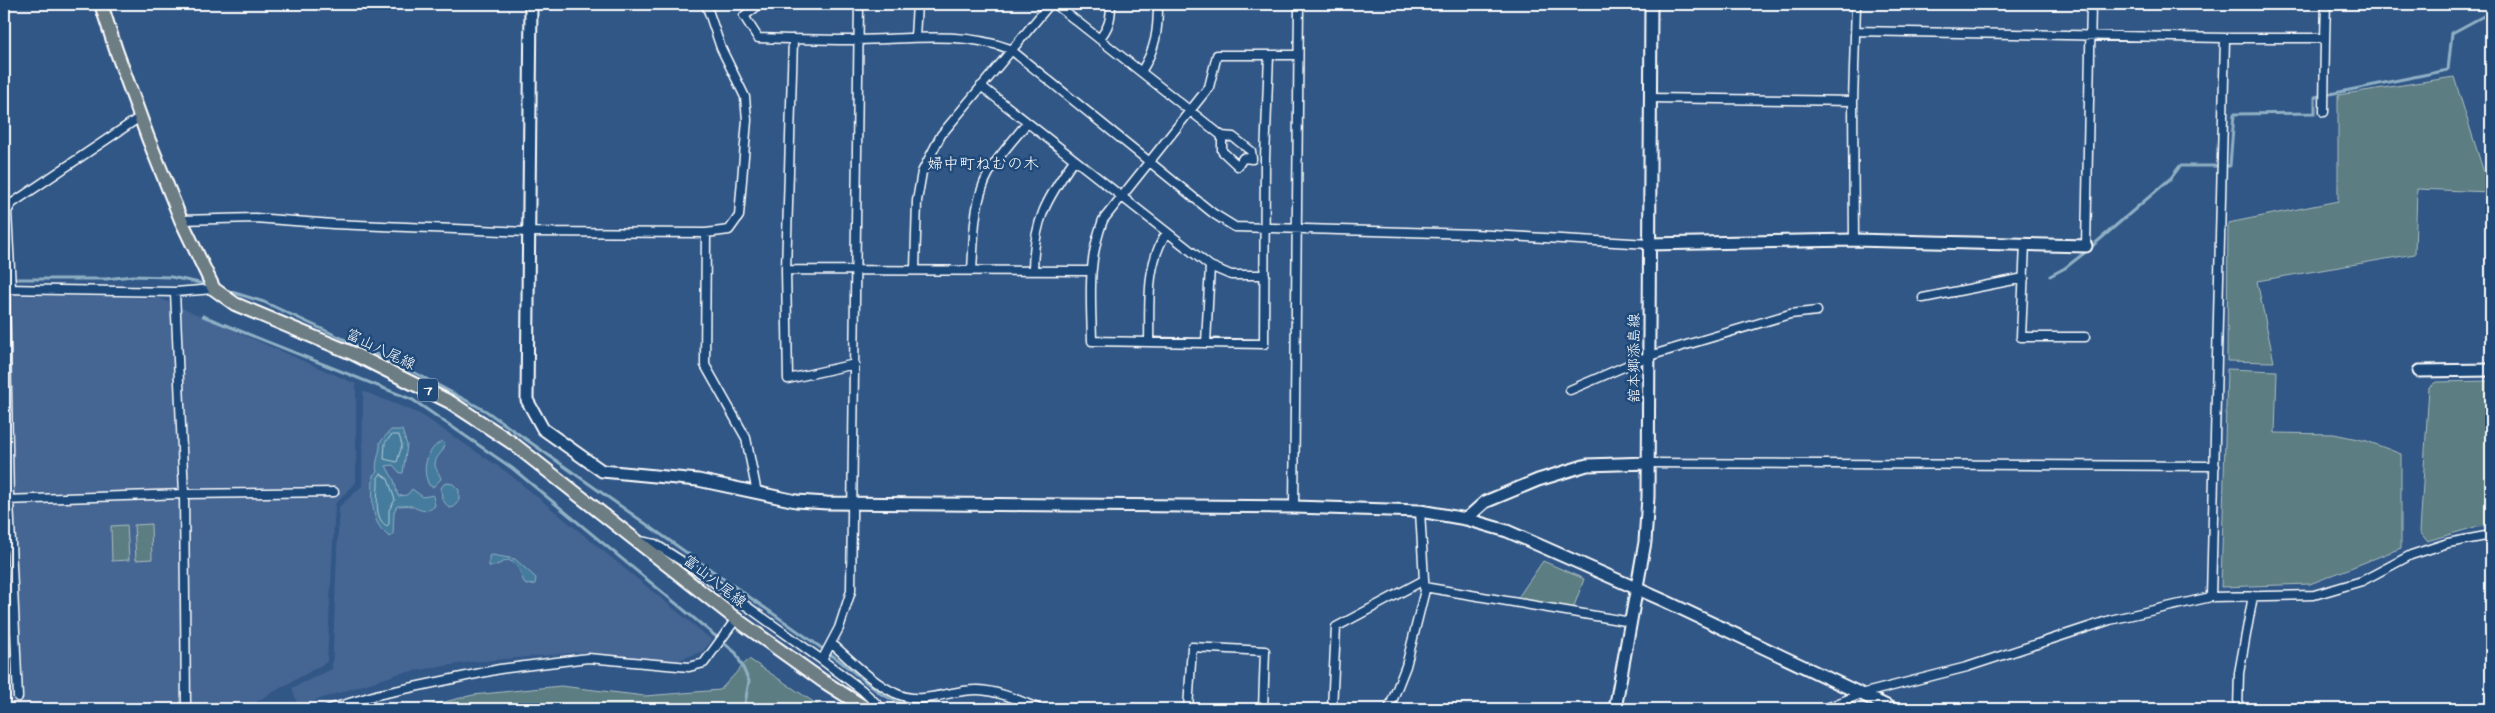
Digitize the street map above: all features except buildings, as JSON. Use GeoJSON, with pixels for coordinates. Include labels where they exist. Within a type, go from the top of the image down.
{"type":"FeatureCollection","features":[{"type":"Feature","properties":{"kind":"main road"},"geometry":{"type":"LineString","coordinates":[[101,4],[140,117],[181,220],[214,289]]}},
{"type":"Feature","properties":{"kind":"main road","name":"富山八尾線"},"geometry":{"type":"LineString","coordinates":[[214,289],[236,304],[352,353],[450,402],[511,442],[736,619],[822,681],[867,709]]}},
{"type":"Feature","properties":{"kind":"street"},"geometry":{"type":"LineString","coordinates":[[531,4],[527,400],[543,429],[602,471],[698,480],[796,501],[1294,507],[1420,511],[1466,519],[1507,530],[1893,709]]}},
{"type":"Feature","properties":{"kind":"street"},"geometry":{"type":"LineString","coordinates":[[181,220],[255,218],[333,224],[529,232],[706,233],[730,230],[739,216],[747,120],[745,97],[721,48],[706,4]]}},
{"type":"Feature","properties":{"kind":"street"},"geometry":{"type":"LineString","coordinates":[[760,4],[744,16],[758,38],[858,40],[915,37],[974,39],[1010,49],[1214,214],[1235,227],[1473,234],[1649,244],[1854,240],[2086,246],[2090,4]]}},
{"type":"Feature","properties":{"kind":"street"},"geometry":{"type":"LineString","coordinates":[[826,652],[846,611],[851,591],[859,4]]}},
{"type":"Feature","properties":{"kind":"street"},"geometry":{"type":"LineString","coordinates":[[915,37],[917,4]]}},
{"type":"Feature","properties":{"kind":"street"},"geometry":{"type":"LineString","coordinates":[[915,269],[917,201],[922,172],[941,135],[1010,49],[1050,4]]}},
{"type":"Feature","properties":{"kind":"street"},"geometry":{"type":"LineString","coordinates":[[1055,4],[1222,136],[1233,137],[1251,151],[1252,159]]}},
{"type":"Feature","properties":{"kind":"street"},"geometry":{"type":"LineString","coordinates":[[1099,39],[1107,30],[1111,18],[1111,4]]}},
{"type":"Feature","properties":{"kind":"street"},"geometry":{"type":"LineString","coordinates":[[1141,72],[1152,56],[1156,43],[1158,4]]}},
{"type":"Feature","properties":{"kind":"street"},"geometry":{"type":"LineString","coordinates":[[1294,507],[1299,4]]}},
{"type":"Feature","properties":{"kind":"street","name":"舘本郷添島線"},"geometry":{"type":"LineString","coordinates":[[1615,709],[1645,542],[1649,463],[1651,4]]}},
{"type":"Feature","properties":{"kind":"street"},"geometry":{"type":"LineString","coordinates":[[1854,240],[1853,101],[1856,4]]}},
{"type":"Feature","properties":{"kind":"street"},"geometry":{"type":"LineString","coordinates":[[2324,112],[2326,4]]}},
{"type":"Feature","properties":{"kind":"street"},"geometry":{"type":"LineString","coordinates":[[1855,31],[2090,37],[2325,38]]}},
{"type":"Feature","properties":{"kind":"street"},"geometry":{"type":"LineString","coordinates":[[2211,597],[2225,38]]}},
{"type":"Feature","properties":{"kind":"street"},"geometry":{"type":"LineString","coordinates":[[793,39],[786,270],[788,379],[855,364]]}},
{"type":"Feature","properties":{"kind":"street"},"geometry":{"type":"LineString","coordinates":[[1269,55],[1265,158],[1264,344],[1092,340],[1090,271],[1094,245],[1103,220],[1209,87],[1217,55],[1298,54]]}},
{"type":"Feature","properties":{"kind":"street"},"geometry":{"type":"LineString","coordinates":[[980,86],[1210,266],[1231,275],[1265,275]]}},
{"type":"Feature","properties":{"kind":"street"},"geometry":{"type":"LineString","coordinates":[[1650,98],[1853,101]]}},
{"type":"Feature","properties":{"kind":"street"},"geometry":{"type":"LineString","coordinates":[[18,697],[6,500],[6,212],[11,204],[140,117]]}},
{"type":"Feature","properties":{"kind":"street"},"geometry":{"type":"LineString","coordinates":[[972,270],[975,220],[983,185],[992,168],[1027,123]]}},
{"type":"Feature","properties":{"kind":"street"},"geometry":{"type":"LineString","coordinates":[[1222,136],[1222,151],[1238,166],[1243,158],[1265,158]]}},
{"type":"Feature","properties":{"kind":"street"},"geometry":{"type":"LineString","coordinates":[[1034,270],[1034,244],[1040,218],[1049,194],[1074,160]]}},
{"type":"Feature","properties":{"kind":"street"},"geometry":{"type":"LineString","coordinates":[[1150,342],[1151,272],[1156,251],[1167,232]]}},
{"type":"Feature","properties":{"kind":"street"},"geometry":{"type":"LineString","coordinates":[[706,233],[705,365],[746,438],[758,493]]}},
{"type":"Feature","properties":{"kind":"street"},"geometry":{"type":"LineString","coordinates":[[2025,244],[2021,337],[2085,337]]}},
{"type":"Feature","properties":{"kind":"street"},"geometry":{"type":"LineString","coordinates":[[1206,343],[1210,266]]}},
{"type":"Feature","properties":{"kind":"street"},"geometry":{"type":"LineString","coordinates":[[786,270],[1090,271]]}},
{"type":"Feature","properties":{"kind":"street"},"geometry":{"type":"LineString","coordinates":[[1923,298],[2024,278]]}},
{"type":"Feature","properties":{"kind":"street"},"geometry":{"type":"LineString","coordinates":[[7,288],[175,292],[214,289]]}},
{"type":"Feature","properties":{"kind":"street"},"geometry":{"type":"LineString","coordinates":[[175,292],[184,494],[186,707]]}},
{"type":"Feature","properties":{"kind":"street"},"geometry":{"type":"LineString","coordinates":[[1570,390],[1649,356],[1790,314],[1817,311]]}},
{"type":"Feature","properties":{"kind":"street"},"geometry":{"type":"LineString","coordinates":[[2419,371],[2491,370]]}},
{"type":"Feature","properties":{"kind":"street"},"geometry":{"type":"LineString","coordinates":[[1466,519],[1485,502],[1538,480],[1587,465],[1649,463],[2215,466]]}},
{"type":"Feature","properties":{"kind":"street"},"geometry":{"type":"LineString","coordinates":[[6,500],[184,494],[334,492]]}},
{"type":"Feature","properties":{"kind":"street"},"geometry":{"type":"LineString","coordinates":[[1389,709],[1406,666],[1424,584],[1420,511]]}},
{"type":"Feature","properties":{"kind":"street"},"geometry":{"type":"LineString","coordinates":[[1824,709],[1861,694],[1967,667],[2110,620],[2211,597],[2314,595],[2362,581],[2411,555],[2448,543],[2491,535]]}},
{"type":"Feature","properties":{"kind":"street"},"geometry":{"type":"LineString","coordinates":[[638,541],[655,544],[826,652],[895,693],[912,699],[931,698],[978,690],[1004,695],[1040,709]]}},
{"type":"Feature","properties":{"kind":"street"},"geometry":{"type":"LineString","coordinates":[[1332,709],[1336,627],[1424,584],[1631,622]]}},
{"type":"Feature","properties":{"kind":"street"},"geometry":{"type":"LineString","coordinates":[[2238,709],[2239,674],[2253,596]]}},
{"type":"Feature","properties":{"kind":"street"},"geometry":{"type":"LineString","coordinates":[[329,709],[376,695],[500,669],[588,658],[688,667],[704,663],[736,619]]}},
{"type":"Feature","properties":{"kind":"street"},"geometry":{"type":"LineString","coordinates":[[1188,709],[1192,647],[1266,651],[1262,709]]}},
{"type":"Feature","properties":{"kind":"street"},"geometry":{"type":"LineString","coordinates":[[826,652],[882,709]]}},
{"type":"Feature","properties":{"kind":"shaded area"},"geometry":{"type":"Polygon","coordinates":[[[4,295],[159,298],[356,384],[356,482],[335,504],[327,662],[243,709],[4,709],[4,295]]]}},
{"type":"Feature","properties":{"kind":"shaded area"},"geometry":{"type":"Polygon","coordinates":[[[363,391],[420,414],[508,473],[712,640],[703,651],[674,662],[585,652],[471,662],[401,673],[298,706],[292,688],[332,669],[339,507],[362,486],[363,391]]]}},
{"type":"Feature","properties":{"kind":"green space"},"geometry":{"type":"Polygon","coordinates":[[[2454,77],[2490,192],[2417,189],[2415,254],[2257,281],[2274,362],[2227,361],[2228,223],[2338,201],[2338,95],[2454,77]]]}},
{"type":"Feature","properties":{"kind":"green space"},"geometry":{"type":"Polygon","coordinates":[[[2227,369],[2277,371],[2275,433],[2334,434],[2367,441],[2401,454],[2401,548],[2310,584],[2221,587],[2227,369]]]}},
{"type":"Feature","properties":{"kind":"green space"},"geometry":{"type":"Polygon","coordinates":[[[2491,381],[2491,526],[2475,527],[2427,541],[2420,532],[2429,387],[2436,382],[2491,381]]]}},
{"type":"Feature","properties":{"kind":"green space"},"geometry":{"type":"Polygon","coordinates":[[[151,524],[152,559],[136,560],[134,525],[151,524]]]}},
{"type":"Feature","properties":{"kind":"green space"},"geometry":{"type":"Polygon","coordinates":[[[127,525],[129,560],[112,561],[111,526],[127,525]]]}},
{"type":"Feature","properties":{"kind":"green space"},"geometry":{"type":"Polygon","coordinates":[[[1543,561],[1584,579],[1573,609],[1517,599],[1543,561]]]}},
{"type":"Feature","properties":{"kind":"green space"},"geometry":{"type":"Polygon","coordinates":[[[749,659],[824,709],[416,709],[473,695],[561,686],[645,696],[720,690],[749,659]]]}},
{"type":"Feature","properties":{"kind":"water"},"geometry":{"type":"Polygon","coordinates":[[[391,430],[402,430],[407,445],[403,473],[400,473],[393,465],[386,466],[394,480],[398,496],[407,495],[412,489],[423,497],[433,495],[435,506],[426,511],[409,506],[397,506],[394,512],[393,535],[390,537],[383,531],[375,517],[373,509],[373,475],[377,472],[376,465],[380,442],[391,430]]]}},
{"type":"Feature","properties":{"kind":"water"},"geometry":{"type":"Polygon","coordinates":[[[442,441],[445,444],[435,464],[441,479],[433,487],[429,485],[425,473],[426,460],[432,449],[442,441]]]}},
{"type":"Feature","properties":{"kind":"water"},"geometry":{"type":"Polygon","coordinates":[[[444,484],[453,484],[459,490],[459,500],[454,507],[449,508],[442,499],[441,488],[444,484]]]}},
{"type":"Feature","properties":{"kind":"water"},"geometry":{"type":"Polygon","coordinates":[[[489,556],[515,559],[536,578],[535,584],[526,585],[516,565],[508,560],[494,566],[489,566],[489,556]]]}},
{"type":"Feature","properties":{"kind":"waterway"},"geometry":{"type":"LineString","coordinates":[[2050,276],[2065,268],[2083,254],[2171,178],[2180,166],[2230,166],[2234,114],[2315,113],[2315,97],[2448,70],[2452,33],[2491,12]]}},
{"type":"Feature","properties":{"kind":"waterway"},"geometry":{"type":"LineString","coordinates":[[4,279],[171,277],[209,285]]}},
{"type":"Feature","properties":{"kind":"waterway"},"geometry":{"type":"LineString","coordinates":[[222,289],[264,302],[406,368],[486,411],[840,661],[881,694],[912,709]]}},
{"type":"Feature","properties":{"kind":"waterway"},"geometry":{"type":"LineString","coordinates":[[203,316],[413,400],[512,468],[736,653],[749,681],[744,709]]}},
{"type":"Feature","properties":{"kind":"waterway"},"geometry":{"type":"LineString","coordinates":[[2457,709],[2491,707]]}},
{"type":"Feature","properties":{"kind":"district","name":"婦中町ねむの木"},"geometry":{"type":"Point","coordinates":[983,163]}}]}
